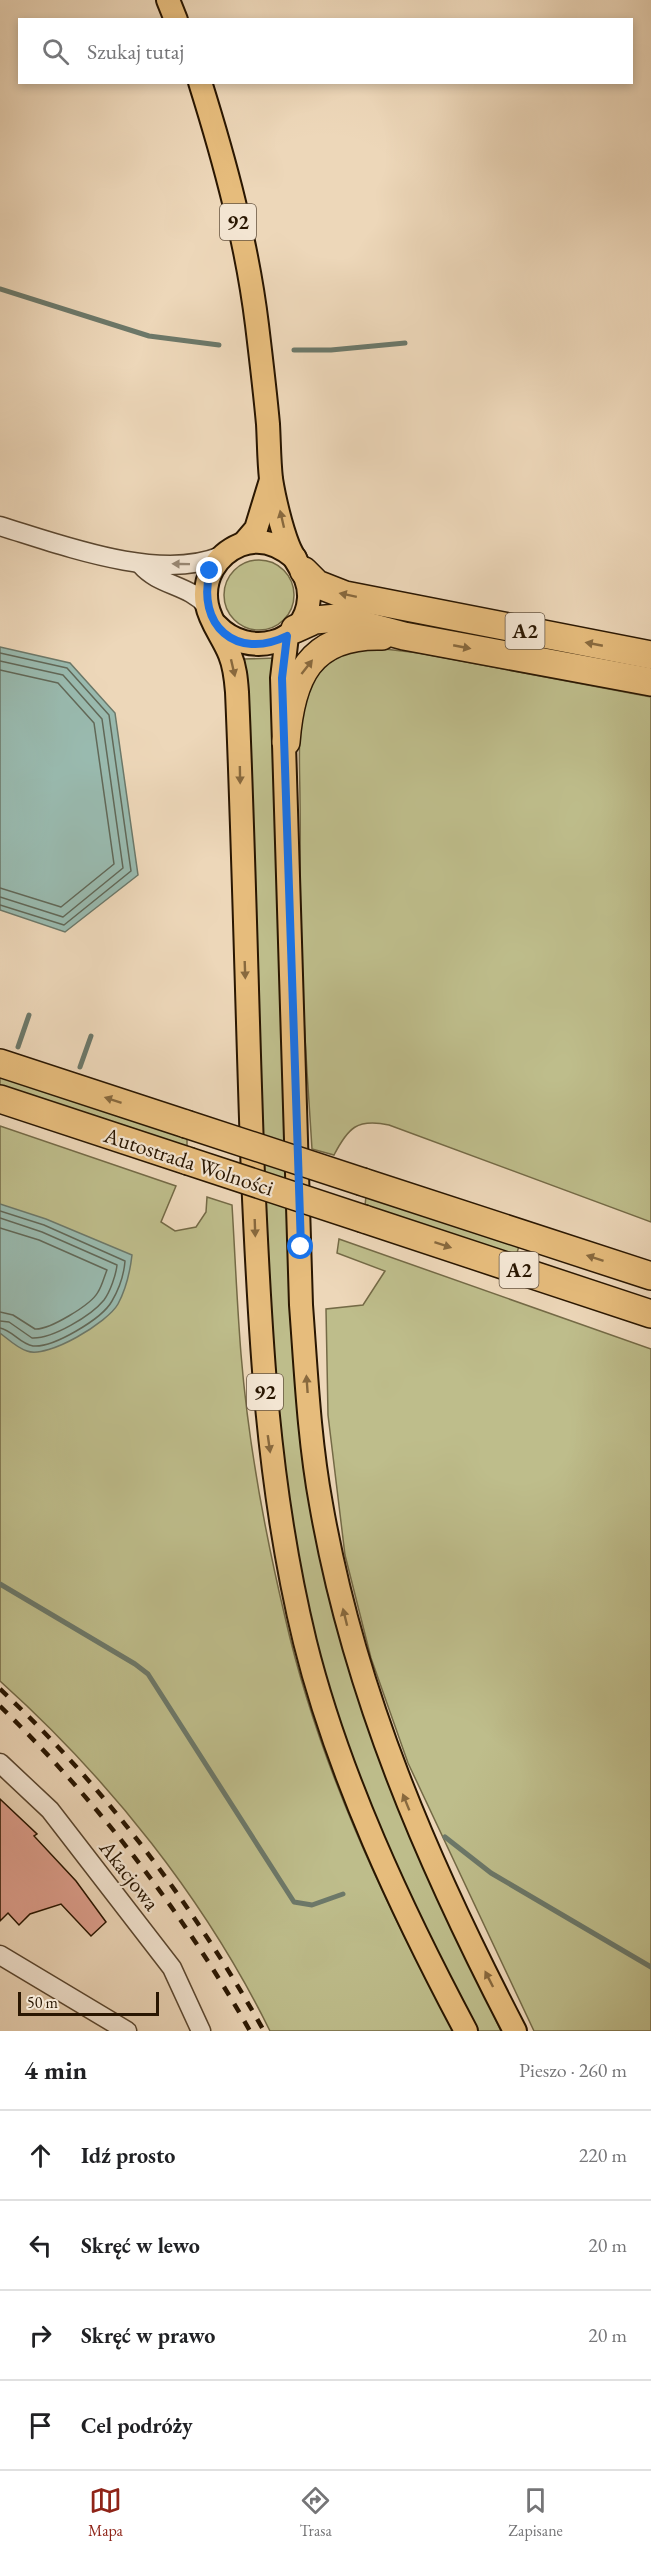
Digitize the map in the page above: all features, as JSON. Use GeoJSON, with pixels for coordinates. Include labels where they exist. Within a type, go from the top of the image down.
{"type":"FeatureCollection","features":[{"type":"Feature","properties":{"kind":"highway","name":"A2"},"geometry":{"type":"LineString","coordinates":[[299,564],[317,584],[345,595],[651,654]]}},
{"type":"Feature","properties":{"kind":"highway","name":"A2"},"geometry":{"type":"LineString","coordinates":[[291,632],[315,620],[337,618],[404,636],[651,682]]}},
{"type":"Feature","properties":{"kind":"highway","name":"A2"},"geometry":{"type":"LineString","coordinates":[[286,742],[289,705],[295,688],[307,666],[318,655],[349,638],[404,636]]}},
{"type":"Feature","properties":{"kind":"highway","name":"Autostrada Wolności"},"geometry":{"type":"LineString","coordinates":[[0,1063],[651,1276]]}},
{"type":"Feature","properties":{"kind":"highway","name":"Autostrada Wolności"},"geometry":{"type":"LineString","coordinates":[[0,1099],[651,1314]]}},
{"type":"Feature","properties":{"kind":"main road"},"geometry":{"type":"LineString","coordinates":[[168,0],[175,18]]}},
{"type":"Feature","properties":{"kind":"main road","name":"92"},"geometry":{"type":"LineString","coordinates":[[201,84],[225,165],[250,279],[262,364],[271,479],[285,537],[309,585],[309,601],[304,616],[291,632],[282,678],[286,742],[301,1305],[320,1502],[351,1638],[389,1760],[443,1886],[515,2031]]}},
{"type":"Feature","properties":{"kind":"main road","name":"92"},"geometry":{"type":"LineString","coordinates":[[271,479],[256,529],[244,543],[221,556],[210,571],[206,588],[211,614],[233,663],[237,692],[258,1283],[267,1427],[282,1534],[305,1644],[337,1746],[357,1800],[427,1957],[466,2031]]}},
{"type":"Feature","properties":{"kind":"main road"},"geometry":{"type":"LineString","coordinates":[[244,543],[255,542],[277,546],[299,564]]}},
{"type":"Feature","properties":{"kind":"main road"},"geometry":{"type":"LineString","coordinates":[[211,614],[225,634],[240,642],[256,645],[273,643],[291,632]]}},
{"type":"Feature","properties":{"kind":"street"},"geometry":{"type":"LineString","coordinates":[[0,526],[141,565],[205,563],[221,556]]}},
{"type":"Feature","properties":{"kind":"street"},"geometry":{"type":"LineString","coordinates":[[141,565],[152,577],[197,595],[211,614]]}},
{"type":"Feature","properties":{"kind":"street","name":"Akacjowa"},"geometry":{"type":"LineString","coordinates":[[0,1763],[50,1810],[172,1968],[201,2031]]}},
{"type":"Feature","properties":{"kind":"street"},"geometry":{"type":"LineString","coordinates":[[0,1956],[127,2031]]}},
{"type":"Feature","properties":{"kind":"shaded area"},"geometry":{"type":"Polygon","coordinates":[[[266,560],[279,566],[288,575],[292,581],[294,595],[292,609],[284,620],[273,628],[252,630],[234,620],[226,609],[224,588],[234,570],[245,562],[266,560]]]}},
{"type":"Feature","properties":{"kind":"shaded area"},"geometry":{"type":"Polygon","coordinates":[[[376,648],[419,653],[651,697],[651,1222],[389,1125],[369,1123],[355,1127],[344,1138],[334,1155],[312,1149],[300,935],[300,728],[308,691],[327,664],[343,655],[376,648]]]}},
{"type":"Feature","properties":{"kind":"shaded area"},"geometry":{"type":"Polygon","coordinates":[[[276,658],[291,1253],[349,1667],[374,1745],[410,1838],[501,2031],[476,2031],[398,1875],[327,1693],[289,1533],[262,1221],[244,659],[276,658]]]}},
{"type":"Feature","properties":{"kind":"shaded area"},"geometry":{"type":"Polygon","coordinates":[[[0,1075],[187,1138],[187,1147],[0,1086],[0,1075]]]}},
{"type":"Feature","properties":{"kind":"shaded area"},"geometry":{"type":"Polygon","coordinates":[[[0,1126],[176,1186],[161,1222],[175,1231],[196,1227],[206,1212],[207,1197],[232,1205],[241,1354],[253,1453],[271,1553],[299,1671],[315,1725],[355,1830],[402,1932],[453,2031],[270,2031],[216,1934],[152,1843],[79,1758],[0,1681],[0,1126]]]}},
{"type":"Feature","properties":{"kind":"shaded area"},"geometry":{"type":"Polygon","coordinates":[[[366,1196],[519,1246],[516,1256],[365,1206],[366,1196]]]}},
{"type":"Feature","properties":{"kind":"shaded area"},"geometry":{"type":"Polygon","coordinates":[[[339,1239],[651,1349],[651,2031],[534,2031],[408,1763],[371,1658],[345,1555],[328,1415],[326,1309],[363,1305],[385,1271],[337,1253],[339,1239]]]}},
{"type":"Feature","properties":{"kind":"water"},"geometry":{"type":"Polygon","coordinates":[[[0,647],[70,663],[115,713],[138,875],[65,932],[0,910],[0,647]]]}},
{"type":"Feature","properties":{"kind":"water"},"geometry":{"type":"Polygon","coordinates":[[[0,1204],[46,1219],[132,1255],[125,1286],[112,1312],[77,1337],[49,1350],[27,1351],[0,1333],[0,1204]]]}},
{"type":"Feature","properties":{"kind":"building"},"geometry":{"type":"Polygon","coordinates":[[[0,1799],[37,1834],[34,1836],[76,1881],[106,1922],[91,1936],[61,1904],[30,1914],[19,1925],[8,1913],[0,1921],[0,1799]]]}},
{"type":"Feature","properties":{"kind":"waterway"},"geometry":{"type":"LineString","coordinates":[[0,289],[149,336],[219,345]]}},
{"type":"Feature","properties":{"kind":"waterway"},"geometry":{"type":"LineString","coordinates":[[294,350],[331,350],[405,343]]}},
{"type":"Feature","properties":{"kind":"waterway"},"geometry":{"type":"LineString","coordinates":[[18,1047],[29,1015]]}},
{"type":"Feature","properties":{"kind":"waterway"},"geometry":{"type":"LineString","coordinates":[[80,1067],[91,1036]]}},
{"type":"Feature","properties":{"kind":"waterway"},"geometry":{"type":"LineString","coordinates":[[0,1584],[148,1674],[294,1902],[312,1905],[343,1894]]}},
{"type":"Feature","properties":{"kind":"waterway"},"geometry":{"type":"LineString","coordinates":[[445,1837],[491,1873],[651,1967]]}},
{"type":"Feature","properties":{"kind":"railway"},"geometry":{"type":"LineString","coordinates":[[0,1689],[76,1766],[145,1850],[208,1938],[264,2031]]}},
{"type":"Feature","properties":{"kind":"railway"},"geometry":{"type":"LineString","coordinates":[[0,1706],[71,1781],[137,1860],[196,1943],[250,2031]]}},
{"type":"Feature","properties":{"kind":"route"},"geometry":{"type":"LineString","coordinates":[[210,571],[206,588],[207,606],[214,622],[225,634],[240,642],[256,645],[273,643],[287,636],[282,678],[286,742],[292,1015],[301,1247]]}}]}
